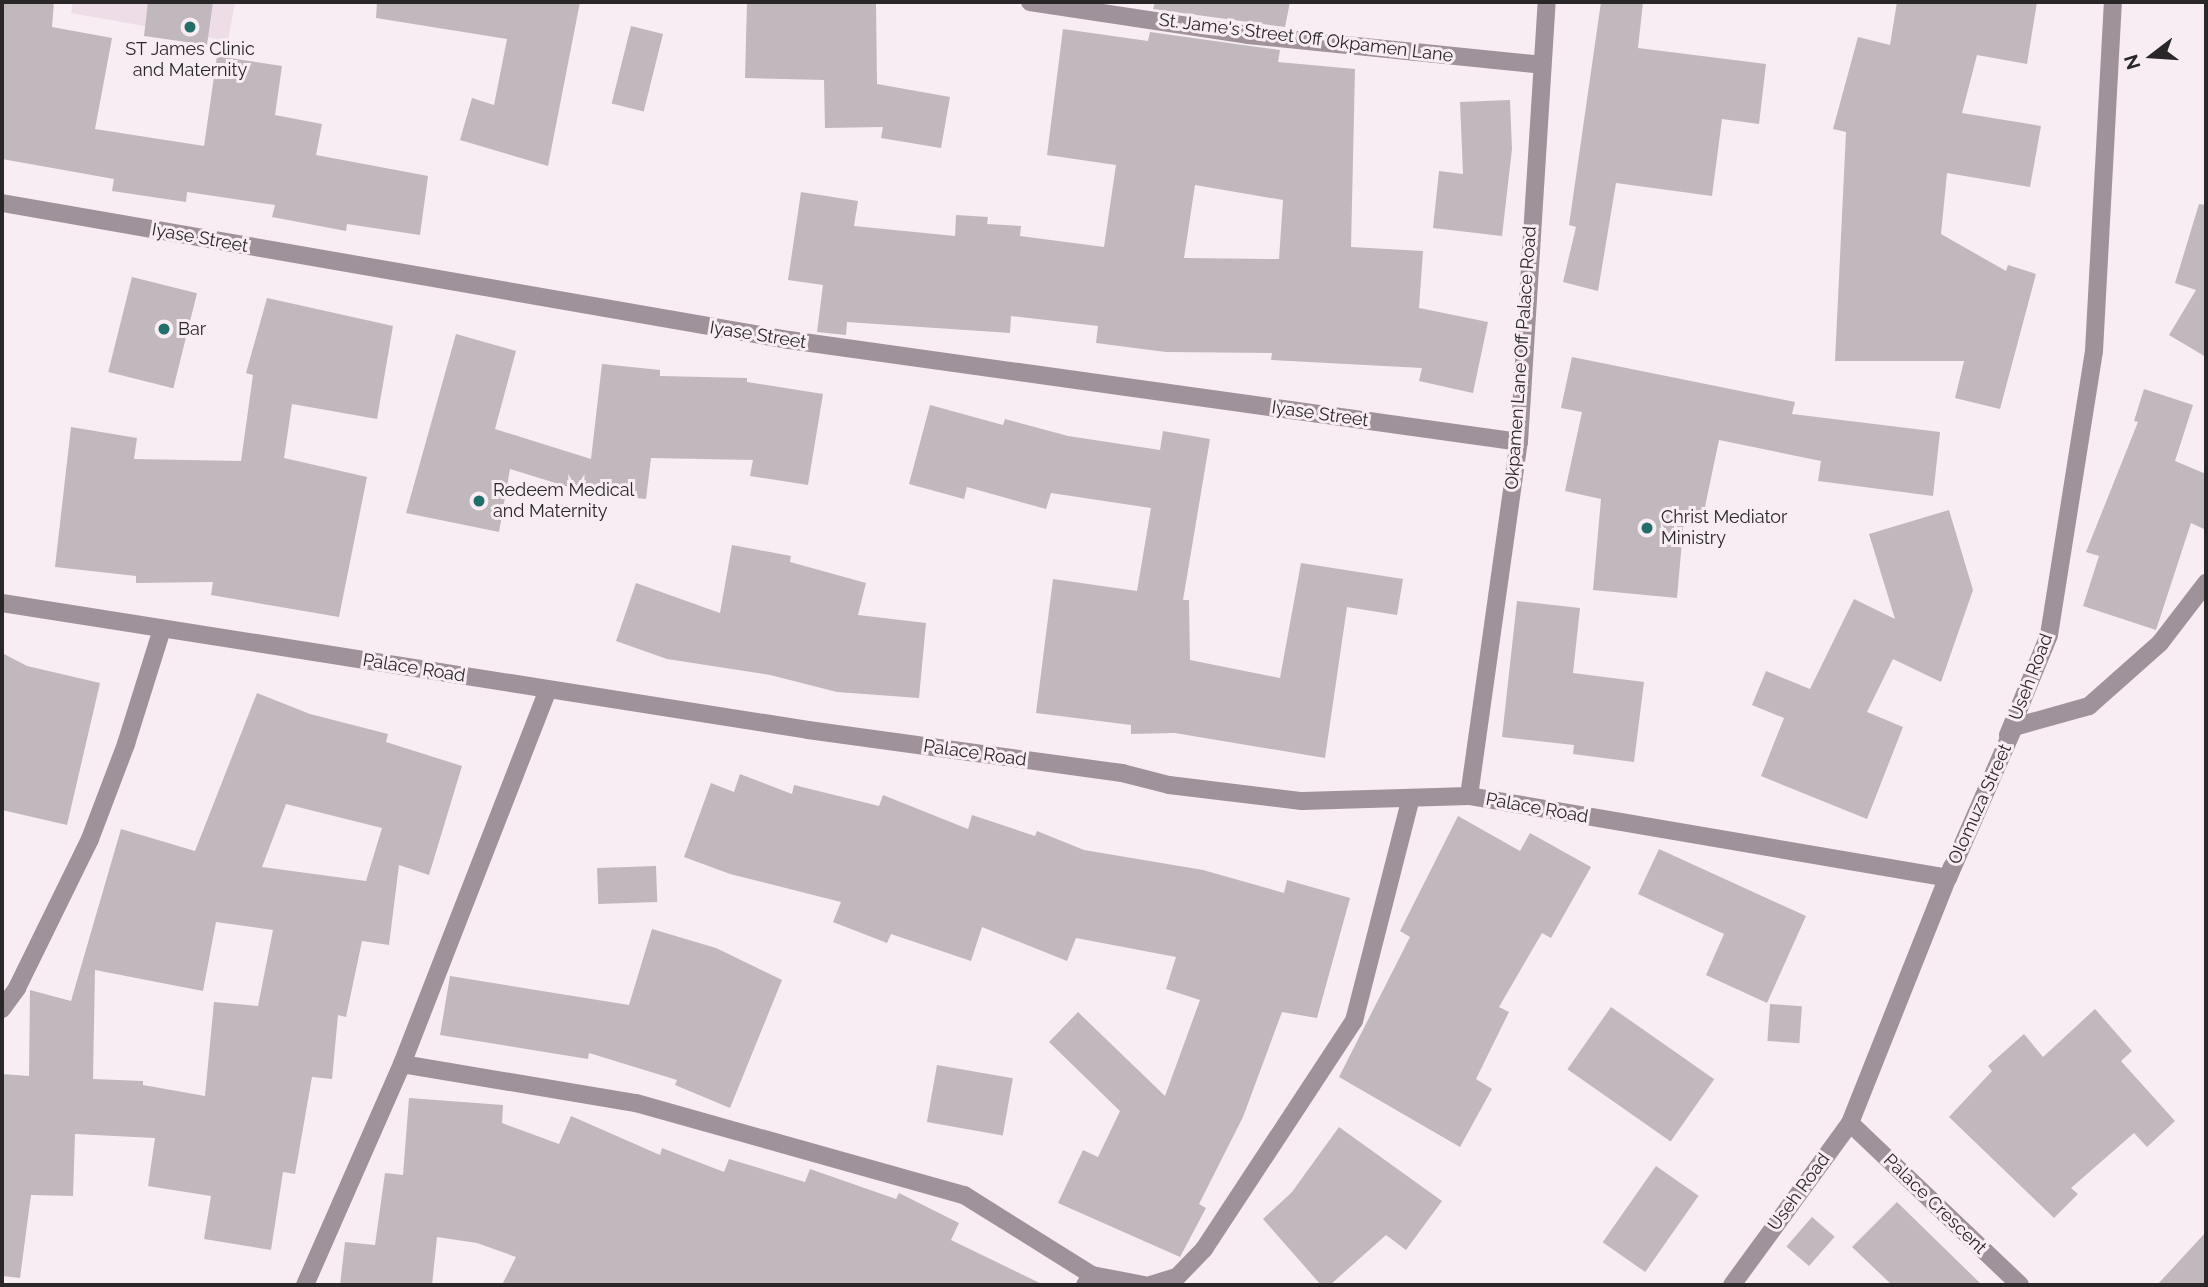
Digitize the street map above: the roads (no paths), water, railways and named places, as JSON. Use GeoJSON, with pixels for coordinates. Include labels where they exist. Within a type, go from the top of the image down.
{"type":"FeatureCollection","features":[{"type":"Feature","properties":{"kind":"street","name":"St. Jame's Street Off Okpamen Lane"},"geometry":{"type":"LineString","coordinates":[[1030,2],[1248,35],[1541,65]]}},
{"type":"Feature","properties":{"kind":"street","name":"Okpamen Lane Off Palace Road"},"geometry":{"type":"LineString","coordinates":[[1469,796],[1518,442],[1547,2]]}},
{"type":"Feature","properties":{"kind":"street","name":"Useh Road"},"geometry":{"type":"LineString","coordinates":[[1732,1285],[1850,1123],[2049,635],[2094,351],[2113,2]]}},
{"type":"Feature","properties":{"kind":"street","name":"Iyase Street"},"geometry":{"type":"LineString","coordinates":[[2,203],[789,340],[1518,442]]}},
{"type":"Feature","properties":{"kind":"street","name":"Olomuza Street"},"geometry":{"type":"LineString","coordinates":[[1948,878],[2014,727],[2089,706],[2160,643],[2206,583]]}},
{"type":"Feature","properties":{"kind":"street","name":"Palace Road"},"geometry":{"type":"LineString","coordinates":[[2,603],[548,689],[1122,773],[1169,785],[1302,801],[1410,801],[1469,796],[1948,878]]}},
{"type":"Feature","properties":{"kind":"street"},"geometry":{"type":"LineString","coordinates":[[2,1009],[17,988],[90,839],[127,744],[162,628]]}},
{"type":"Feature","properties":{"kind":"street"},"geometry":{"type":"LineString","coordinates":[[305,1285],[402,1064],[548,689]]}},
{"type":"Feature","properties":{"kind":"street"},"geometry":{"type":"LineString","coordinates":[[1150,1285],[1177,1277],[1204,1249],[1354,1021],[1410,801]]}},
{"type":"Feature","properties":{"kind":"street"},"geometry":{"type":"LineString","coordinates":[[402,1064],[636,1103],[964,1195],[1088,1280],[1144,1285]]}},
{"type":"Feature","properties":{"kind":"street","name":"Palace Crescent"},"geometry":{"type":"LineString","coordinates":[[1850,1123],[2020,1285]]}},
{"type":"Feature","properties":{"kind":"place","name":"ST James Clinic and Maternity"},"geometry":{"type":"Point","coordinates":[190,27]}},
{"type":"Feature","properties":{"kind":"place","name":"Bar"},"geometry":{"type":"Point","coordinates":[164,329]}},
{"type":"Feature","properties":{"kind":"place","name":"Redeem Medical and Maternity"},"geometry":{"type":"Point","coordinates":[479,501]}},
{"type":"Feature","properties":{"kind":"place","name":"Christ Mediator Ministry"},"geometry":{"type":"Point","coordinates":[1647,528]}}]}
